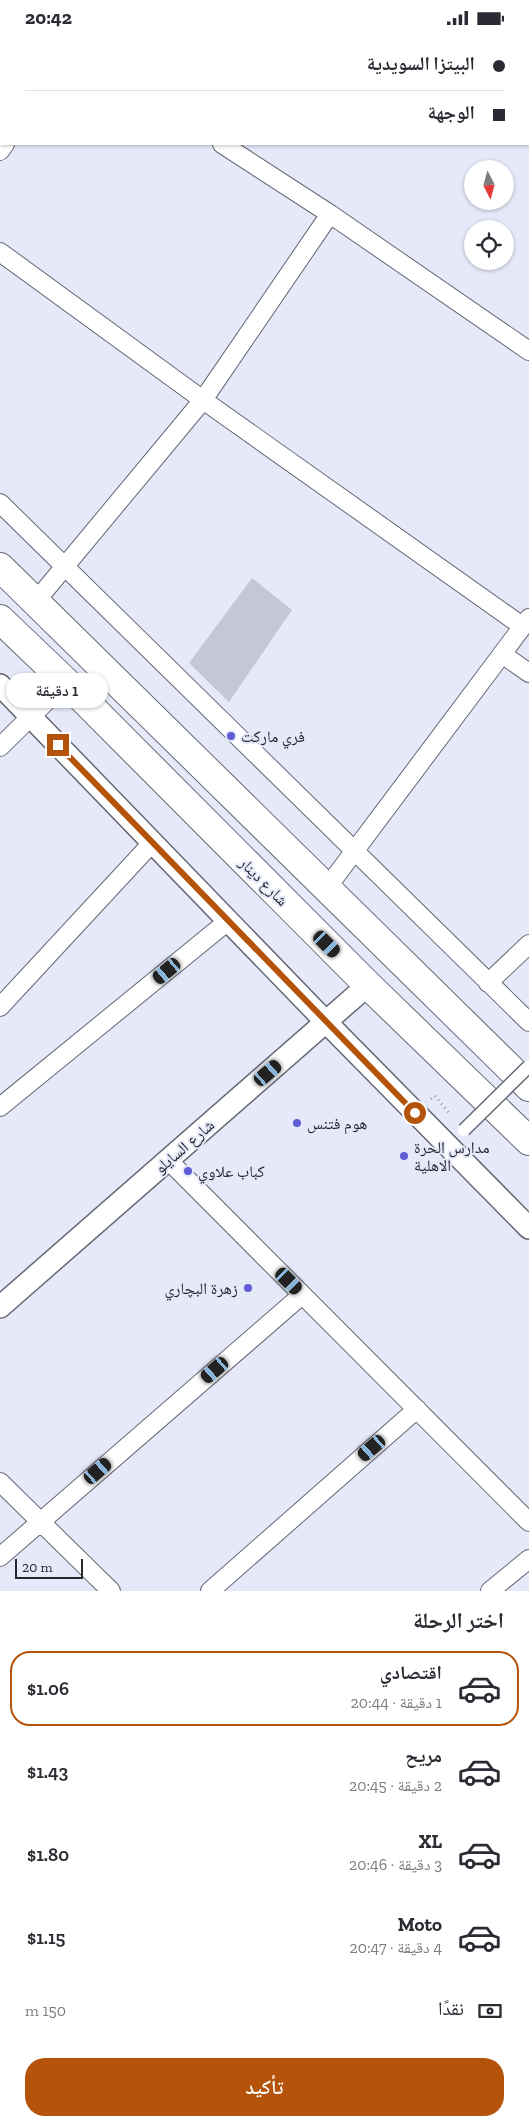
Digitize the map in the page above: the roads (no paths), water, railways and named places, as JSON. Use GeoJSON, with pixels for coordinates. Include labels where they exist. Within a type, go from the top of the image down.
{"type":"FeatureCollection","features":[{"type":"Feature","properties":{"kind":"main road"},"geometry":{"type":"LineString","coordinates":[[0,567],[529,1087]]}},
{"type":"Feature","properties":{"kind":"main road","name":"شارع دينار"},"geometry":{"type":"LineString","coordinates":[[0,619],[66,682],[368,985],[529,1141]]}},
{"type":"Feature","properties":{"kind":"street"},"geometry":{"type":"LineString","coordinates":[[224,145],[330,214],[529,351]]}},
{"type":"Feature","properties":{"kind":"street"},"geometry":{"type":"LineString","coordinates":[[36,601],[203,400],[330,214]]}},
{"type":"Feature","properties":{"kind":"street"},"geometry":{"type":"LineString","coordinates":[[0,252],[203,400],[526,622],[326,889]]}},
{"type":"Feature","properties":{"kind":"street"},"geometry":{"type":"LineString","coordinates":[[0,503],[529,1022]]}},
{"type":"Feature","properties":{"kind":"street"},"geometry":{"type":"LineString","coordinates":[[502,654],[529,673]]}},
{"type":"Feature","properties":{"kind":"street"},"geometry":{"type":"LineString","coordinates":[[0,747],[66,682]]}},
{"type":"Feature","properties":{"kind":"street"},"geometry":{"type":"LineString","coordinates":[[0,685],[326,1022],[529,1228]]}},
{"type":"Feature","properties":{"kind":"street"},"geometry":{"type":"LineString","coordinates":[[0,1007],[152,843]]}},
{"type":"Feature","properties":{"kind":"street"},"geometry":{"type":"LineString","coordinates":[[0,1107],[228,921]]}},
{"type":"Feature","properties":{"kind":"street"},"geometry":{"type":"LineString","coordinates":[[488,983],[529,944]]}},
{"type":"Feature","properties":{"kind":"street","name":"شارع السايلو"},"geometry":{"type":"LineString","coordinates":[[0,1307],[368,985]]}},
{"type":"Feature","properties":{"kind":"street"},"geometry":{"type":"LineString","coordinates":[[464,1130],[529,1066]]}},
{"type":"Feature","properties":{"kind":"street"},"geometry":{"type":"LineString","coordinates":[[168,1160],[529,1522]]}},
{"type":"Feature","properties":{"kind":"street"},"geometry":{"type":"LineString","coordinates":[[0,1557],[302,1295]]}},
{"type":"Feature","properties":{"kind":"street"},"geometry":{"type":"LineString","coordinates":[[210,1591],[417,1409]]}},
{"type":"Feature","properties":{"kind":"street"},"geometry":{"type":"LineString","coordinates":[[0,1482],[111,1591]]}},
{"type":"Feature","properties":{"kind":"street"},"geometry":{"type":"LineString","coordinates":[[490,1591],[529,1559]]}},
{"type":"Feature","properties":{"kind":"place","name":"فري ماركت"},"geometry":{"type":"Point","coordinates":[231,736]}},
{"type":"Feature","properties":{"kind":"place","name":"هوم فتنس"},"geometry":{"type":"Point","coordinates":[297,1123]}},
{"type":"Feature","properties":{"kind":"place","name":"مدارس الحرة الاهلية"},"geometry":{"type":"Point","coordinates":[404,1156]}},
{"type":"Feature","properties":{"kind":"place","name":"كباب علاوي"},"geometry":{"type":"Point","coordinates":[188,1171]}},
{"type":"Feature","properties":{"kind":"place","name":"زهرة البچاري"},"geometry":{"type":"Point","coordinates":[248,1288]}}]}
